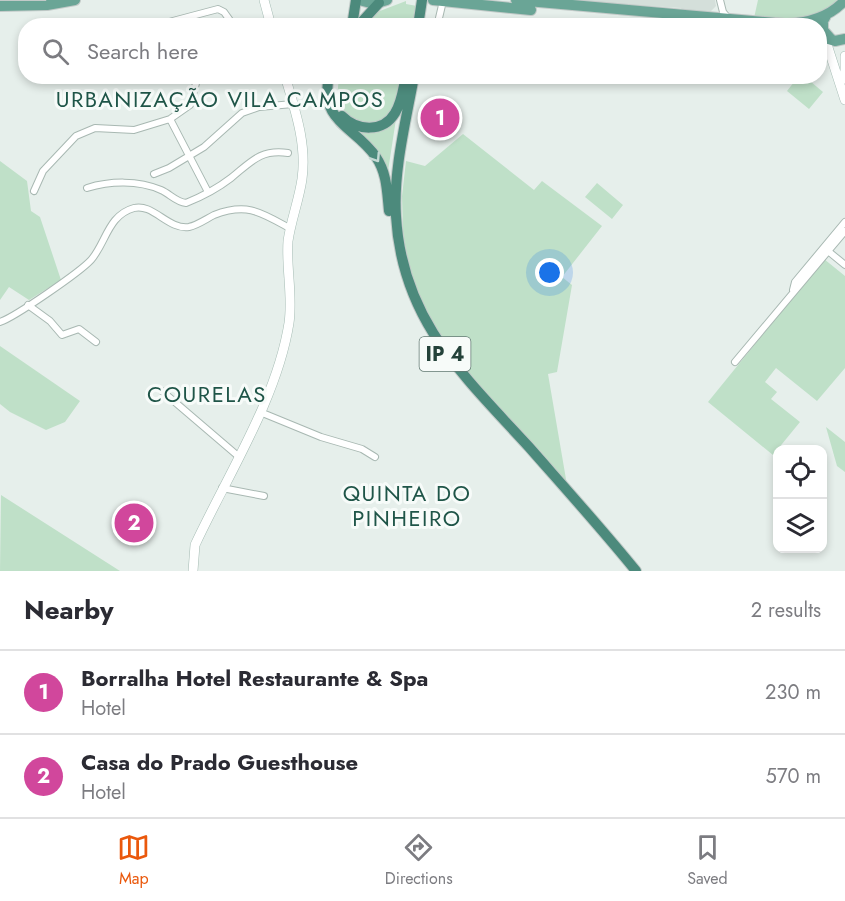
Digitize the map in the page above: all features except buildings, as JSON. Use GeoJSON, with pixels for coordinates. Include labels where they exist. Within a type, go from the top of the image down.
{"type":"FeatureCollection","features":[{"type":"Feature","properties":{"kind":"highway"},"geometry":{"type":"LineString","coordinates":[[354,18],[357,0]]}},
{"type":"Feature","properties":{"kind":"highway"},"geometry":{"type":"LineString","coordinates":[[366,18],[383,1]]}},
{"type":"Feature","properties":{"kind":"highway"},"geometry":{"type":"LineString","coordinates":[[419,18],[423,2]]}},
{"type":"Feature","properties":{"kind":"highway"},"geometry":{"type":"LineString","coordinates":[[422,18],[423,2]]}},
{"type":"Feature","properties":{"kind":"highway"},"geometry":{"type":"LineString","coordinates":[[328,84],[329,107],[338,121],[369,148],[379,162],[385,178],[389,211]]}},
{"type":"Feature","properties":{"kind":"highway"},"geometry":{"type":"LineString","coordinates":[[333,84],[332,96],[338,111],[351,124],[365,128],[381,125],[394,116],[405,84]]}},
{"type":"Feature","properties":{"kind":"highway","name":"IP 4"},"geometry":{"type":"LineString","coordinates":[[406,84],[389,211],[394,257],[403,290],[415,319],[432,348],[452,375],[627,571]]}},
{"type":"Feature","properties":{"kind":"highway","name":"IP 4"},"geometry":{"type":"LineString","coordinates":[[413,84],[398,180],[396,214],[404,270],[419,312],[458,371],[557,478],[636,571]]}},
{"type":"Feature","properties":{"kind":"main road"},"geometry":{"type":"LineString","coordinates":[[0,6],[75,0]]}},
{"type":"Feature","properties":{"kind":"main road"},"geometry":{"type":"LineString","coordinates":[[357,0],[369,4],[383,1]]}},
{"type":"Feature","properties":{"kind":"main road"},"geometry":{"type":"LineString","coordinates":[[516,0],[702,18]]}},
{"type":"Feature","properties":{"kind":"main road"},"geometry":{"type":"LineString","coordinates":[[815,18],[835,13],[845,0]]}},
{"type":"Feature","properties":{"kind":"main road"},"geometry":{"type":"LineString","coordinates":[[265,1],[266,18]]}},
{"type":"Feature","properties":{"kind":"main road"},"geometry":{"type":"LineString","coordinates":[[438,1],[477,1],[669,18]]}},
{"type":"Feature","properties":{"kind":"main road"},"geometry":{"type":"LineString","coordinates":[[827,37],[845,39]]}},
{"type":"Feature","properties":{"kind":"main road"},"geometry":{"type":"LineString","coordinates":[[827,46],[845,100]]}},
{"type":"Feature","properties":{"kind":"main road"},"geometry":{"type":"LineString","coordinates":[[845,56],[845,79]]}},
{"type":"Feature","properties":{"kind":"main road"},"geometry":{"type":"LineString","coordinates":[[193,571],[194,546],[259,412],[281,356],[288,326],[288,244],[303,170],[302,140],[287,84]]}},
{"type":"Feature","properties":{"kind":"street"},"geometry":{"type":"LineString","coordinates":[[438,1],[439,18]]}},
{"type":"Feature","properties":{"kind":"street"},"geometry":{"type":"LineString","coordinates":[[713,18],[720,1]]}},
{"type":"Feature","properties":{"kind":"street"},"geometry":{"type":"LineString","coordinates":[[720,1],[725,18]]}},
{"type":"Feature","properties":{"kind":"street"},"geometry":{"type":"LineString","coordinates":[[184,18],[218,9],[228,18]]}},
{"type":"Feature","properties":{"kind":"street"},"geometry":{"type":"LineString","coordinates":[[34,191],[43,171],[66,144],[82,132],[97,128],[134,130],[170,119],[191,104],[196,84]]}},
{"type":"Feature","properties":{"kind":"street"},"geometry":{"type":"LineString","coordinates":[[154,174],[190,156],[242,113],[262,107],[293,104]]}},
{"type":"Feature","properties":{"kind":"street"},"geometry":{"type":"LineString","coordinates":[[170,119],[208,192]]}},
{"type":"Feature","properties":{"kind":"street"},"geometry":{"type":"LineString","coordinates":[[87,188],[104,183],[120,182],[160,190],[183,203],[208,192],[259,155],[274,152],[288,153]]}},
{"type":"Feature","properties":{"kind":"street"},"geometry":{"type":"LineString","coordinates":[[0,322],[92,260],[113,223],[134,208],[144,209],[165,221],[184,227],[222,212],[252,208],[291,229]]}},
{"type":"Feature","properties":{"kind":"street"},"geometry":{"type":"LineString","coordinates":[[793,290],[795,282],[845,222]]}},
{"type":"Feature","properties":{"kind":"street"},"geometry":{"type":"LineString","coordinates":[[735,362],[793,290],[845,231]]}},
{"type":"Feature","properties":{"kind":"street"},"geometry":{"type":"LineString","coordinates":[[828,251],[845,265]]}},
{"type":"Feature","properties":{"kind":"street"},"geometry":{"type":"LineString","coordinates":[[28,304],[50,321],[62,335],[79,329],[96,342]]}},
{"type":"Feature","properties":{"kind":"street"},"geometry":{"type":"LineString","coordinates":[[162,391],[238,456]]}},
{"type":"Feature","properties":{"kind":"street"},"geometry":{"type":"LineString","coordinates":[[259,412],[321,437],[362,449],[375,457]]}},
{"type":"Feature","properties":{"kind":"street"},"geometry":{"type":"LineString","coordinates":[[222,488],[264,496]]}},
{"type":"Feature","properties":{"kind":"shaded area"},"geometry":{"type":"Polygon","coordinates":[[[555,0],[715,0],[716,6],[709,13],[683,11],[681,8],[555,0]]]}},
{"type":"Feature","properties":{"kind":"green space"},"geometry":{"type":"Polygon","coordinates":[[[758,0],[837,0],[819,13],[809,16],[754,18],[758,0]]]}},
{"type":"Feature","properties":{"kind":"green space"},"geometry":{"type":"Polygon","coordinates":[[[406,1],[406,4],[417,6],[415,18],[369,18],[372,14],[406,1]]]}},
{"type":"Feature","properties":{"kind":"green space"},"geometry":{"type":"Polygon","coordinates":[[[339,84],[402,84],[397,105],[388,116],[378,122],[367,124],[356,121],[347,114],[338,92],[339,84]]]}},
{"type":"Feature","properties":{"kind":"green space"},"geometry":{"type":"Polygon","coordinates":[[[792,84],[814,84],[823,92],[809,109],[787,91],[792,84]]]}},
{"type":"Feature","properties":{"kind":"green space"},"geometry":{"type":"Polygon","coordinates":[[[396,119],[388,171],[351,129],[396,119]]]}},
{"type":"Feature","properties":{"kind":"green space"},"geometry":{"type":"Polygon","coordinates":[[[463,134],[534,190],[542,181],[602,226],[562,277],[572,285],[557,372],[548,374],[567,485],[480,391],[431,326],[409,271],[403,232],[402,196],[406,161],[425,166],[463,134]]]}},
{"type":"Feature","properties":{"kind":"green space"},"geometry":{"type":"Polygon","coordinates":[[[0,161],[27,181],[31,211],[40,217],[61,280],[29,300],[9,287],[0,300],[0,161]]]}},
{"type":"Feature","properties":{"kind":"green space"},"geometry":{"type":"Polygon","coordinates":[[[597,183],[623,205],[612,219],[585,197],[597,183]]]}},
{"type":"Feature","properties":{"kind":"green space"},"geometry":{"type":"Polygon","coordinates":[[[824,259],[845,276],[845,368],[817,401],[776,368],[765,382],[777,392],[771,399],[800,422],[781,445],[773,445],[773,455],[708,402],[824,259]]]}},
{"type":"Feature","properties":{"kind":"green space"},"geometry":{"type":"Polygon","coordinates":[[[0,346],[80,401],[65,422],[46,430],[10,412],[0,404],[0,346]]]}},
{"type":"Feature","properties":{"kind":"green space"},"geometry":{"type":"Polygon","coordinates":[[[826,427],[845,442],[845,472],[837,466],[826,427]]]}},
{"type":"Feature","properties":{"kind":"green space"},"geometry":{"type":"Polygon","coordinates":[[[1,495],[120,571],[0,571],[1,495]]]}},
{"type":"Feature","properties":{"kind":"place","name":"Borralha Hotel Restaurante & Spa"},"geometry":{"type":"Point","coordinates":[440,118]}},
{"type":"Feature","properties":{"kind":"place","name":"Casa do Prado Guesthouse"},"geometry":{"type":"Point","coordinates":[134,523]}},
{"type":"Feature","properties":{"kind":"district","name":"URBANIZAÇÃO VILA CAMPOS"},"geometry":{"type":"Point","coordinates":[220,99]}},
{"type":"Feature","properties":{"kind":"district","name":"COURELAS"},"geometry":{"type":"Point","coordinates":[207,394]}},
{"type":"Feature","properties":{"kind":"district","name":"QUINTA DO PINHEIRO"},"geometry":{"type":"Point","coordinates":[407,506]}}]}
